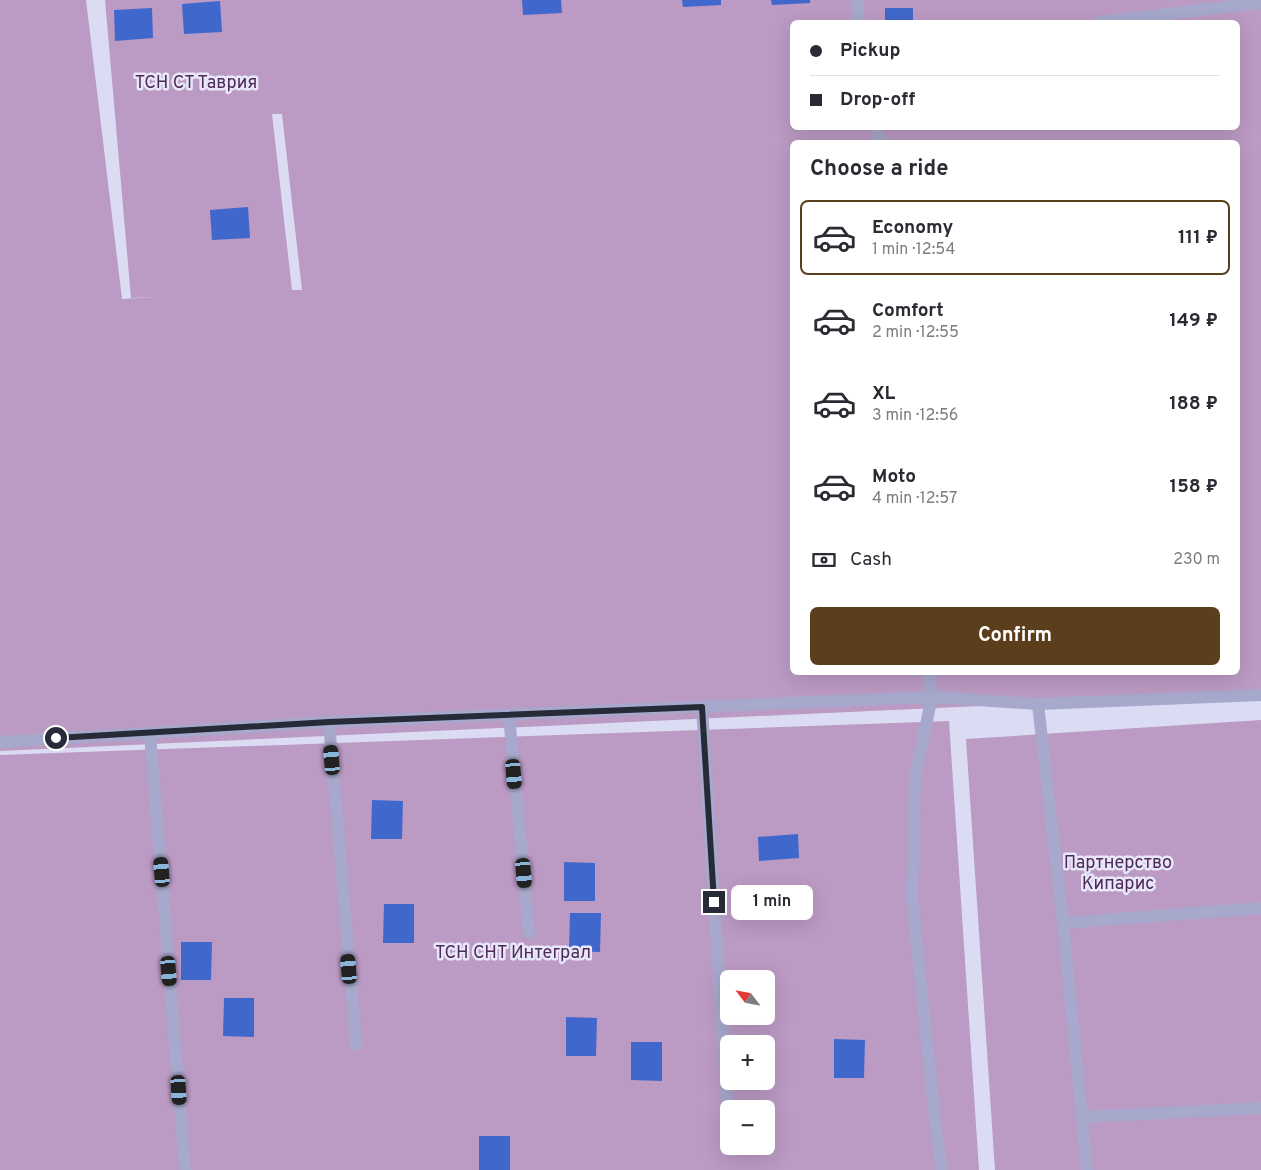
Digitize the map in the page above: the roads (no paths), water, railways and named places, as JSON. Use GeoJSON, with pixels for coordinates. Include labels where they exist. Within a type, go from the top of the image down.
{"type":"FeatureCollection","features":[{"type":"Feature","properties":{"kind":"street"},"geometry":{"type":"LineString","coordinates":[[857,0],[859,20]]}},
{"type":"Feature","properties":{"kind":"street"},"geometry":{"type":"LineString","coordinates":[[1116,20],[1261,3]]}},
{"type":"Feature","properties":{"kind":"street"},"geometry":{"type":"LineString","coordinates":[[929,675],[932,697],[915,775],[912,898],[936,1138],[942,1170]]}},
{"type":"Feature","properties":{"kind":"street"},"geometry":{"type":"LineString","coordinates":[[0,742],[329,722],[932,697],[1038,704],[1261,695]]}},
{"type":"Feature","properties":{"kind":"street"},"geometry":{"type":"LineString","coordinates":[[1038,704],[1063,923],[1087,1170]]}},
{"type":"Feature","properties":{"kind":"street"},"geometry":{"type":"LineString","coordinates":[[702,707],[727,1100]]}},
{"type":"Feature","properties":{"kind":"street"},"geometry":{"type":"LineString","coordinates":[[509,715],[530,933]]}},
{"type":"Feature","properties":{"kind":"street"},"geometry":{"type":"LineString","coordinates":[[329,722],[356,1045]]}},
{"type":"Feature","properties":{"kind":"street"},"geometry":{"type":"LineString","coordinates":[[150,733],[185,1170]]}},
{"type":"Feature","properties":{"kind":"street"},"geometry":{"type":"LineString","coordinates":[[1063,923],[1261,908]]}},
{"type":"Feature","properties":{"kind":"street"},"geometry":{"type":"LineString","coordinates":[[1082,1117],[1261,1108]]}},
{"type":"Feature","properties":{"kind":"park label","name":"ТСН СТ Таврия"},"geometry":{"type":"Point","coordinates":[196,83]}},
{"type":"Feature","properties":{"kind":"park label","name":"Партнерство Кипарис"},"geometry":{"type":"Point","coordinates":[1118,873]}},
{"type":"Feature","properties":{"kind":"park label","name":"ТСН СНТ Интеграл"},"geometry":{"type":"Point","coordinates":[513,953]}}]}
